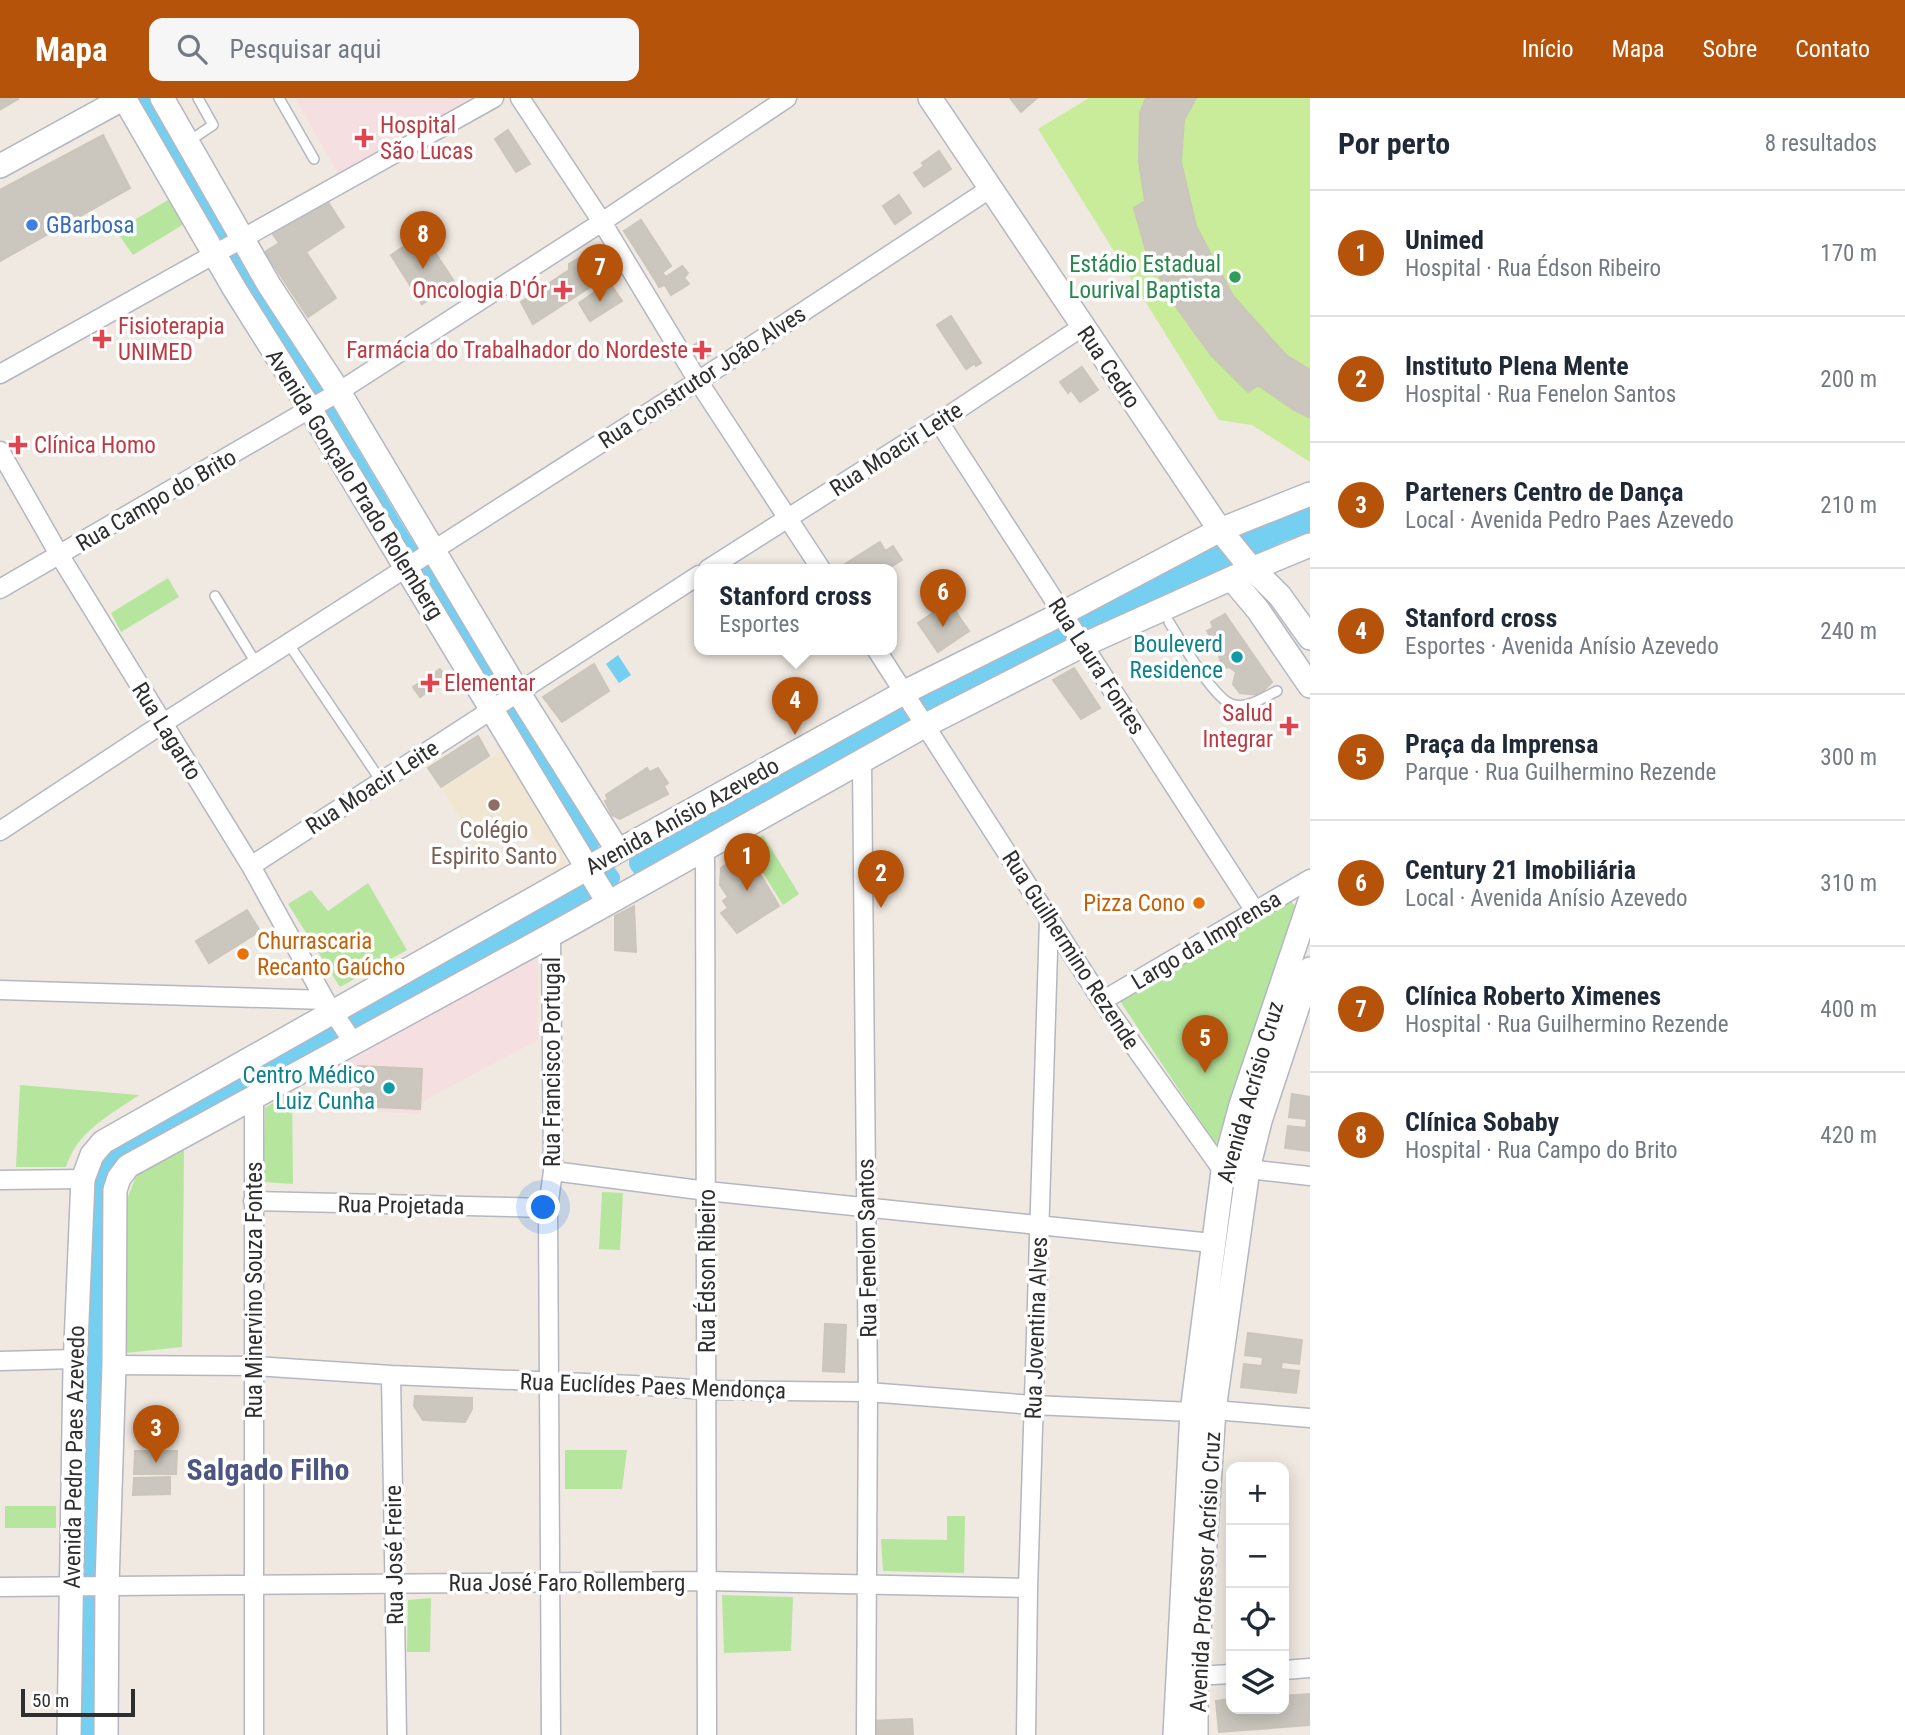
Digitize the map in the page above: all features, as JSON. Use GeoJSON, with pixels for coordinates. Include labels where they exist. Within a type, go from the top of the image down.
{"type":"FeatureCollection","features":[{"type":"Feature","properties":{"kind":"street","name":"Avenida Gonçalo Prado Rolemberg"},"geometry":{"type":"LineString","coordinates":[[124,98],[313,408],[419,559],[505,700],[587,869],[608,902]]}},
{"type":"Feature","properties":{"kind":"street"},"geometry":{"type":"LineString","coordinates":[[0,166],[124,98]]}},
{"type":"Feature","properties":{"kind":"street","name":"Avenida Gonçalo Prado Rolemberg"},"geometry":{"type":"LineString","coordinates":[[162,98],[239,239],[335,394],[419,559],[505,700],[618,850]]}},
{"type":"Feature","properties":{"kind":"street"},"geometry":{"type":"LineString","coordinates":[[0,374],[494,98]]}},
{"type":"Feature","properties":{"kind":"street"},"geometry":{"type":"LineString","coordinates":[[520,98],[602,222],[698,382],[818,564]]}},
{"type":"Feature","properties":{"kind":"street"},"geometry":{"type":"LineString","coordinates":[[335,394],[788,98]]}},
{"type":"Feature","properties":{"kind":"street","name":"Rua Cedro"},"geometry":{"type":"LineString","coordinates":[[930,98],[1223,535],[1243,570]]}},
{"type":"Feature","properties":{"kind":"street","name":"Rua Construtor João Alves"},"geometry":{"type":"LineString","coordinates":[[0,831],[256,663],[698,382],[991,188]]}},
{"type":"Feature","properties":{"kind":"street","name":"Rua Moacir Leite"},"geometry":{"type":"LineString","coordinates":[[716,564],[1082,327]]}},
{"type":"Feature","properties":{"kind":"street","name":"Rua Campo do Brito"},"geometry":{"type":"LineString","coordinates":[[0,589],[335,394]]}},
{"type":"Feature","properties":{"kind":"street","name":"Rua Laura Fontes"},"geometry":{"type":"LineString","coordinates":[[939,422],[1255,911]]}},
{"type":"Feature","properties":{"kind":"street","name":"Rua Lagarto"},"geometry":{"type":"LineString","coordinates":[[0,452],[60,556],[251,866],[340,1021]]}},
{"type":"Feature","properties":{"kind":"street","name":"Avenida Anísio Azevedo"},"geometry":{"type":"LineString","coordinates":[[83,1179],[92,1155],[103,1142],[340,1021],[618,850],[907,694],[1310,494]]}},
{"type":"Feature","properties":{"kind":"street","name":"Avenida Anísio Azevedo"},"geometry":{"type":"LineString","coordinates":[[115,1190],[119,1178],[128,1166],[254,1098],[340,1021],[551,935],[862,762],[923,721],[1080,641],[1164,616],[1243,570],[1310,545]]}},
{"type":"Feature","properties":{"kind":"street"},"geometry":{"type":"LineString","coordinates":[[1243,570],[1280,596],[1310,638]]}},
{"type":"Feature","properties":{"kind":"street"},"geometry":{"type":"LineString","coordinates":[[1243,570],[1258,610],[1310,686]]}},
{"type":"Feature","properties":{"kind":"street","name":"Rua Moacir Leite"},"geometry":{"type":"LineString","coordinates":[[251,866],[694,578]]}},
{"type":"Feature","properties":{"kind":"street"},"geometry":{"type":"LineString","coordinates":[[880,655],[907,694]]}},
{"type":"Feature","properties":{"kind":"street","name":"Rua Guilhermino Rezende"},"geometry":{"type":"LineString","coordinates":[[907,694],[1102,1001],[1223,1171]]}},
{"type":"Feature","properties":{"kind":"street","name":"Rua Fenelon Santos"},"geometry":{"type":"LineString","coordinates":[[862,762],[868,1392],[866,1735]]}},
{"type":"Feature","properties":{"kind":"street","name":"Rua Édson Ribeiro"},"geometry":{"type":"LineString","coordinates":[[705,849],[707,1735]]}},
{"type":"Feature","properties":{"kind":"street","name":"Largo da Imprensa"},"geometry":{"type":"LineString","coordinates":[[1102,1001],[1310,879]]}},
{"type":"Feature","properties":{"kind":"street","name":"Avenida Acrísio Cruz"},"geometry":{"type":"LineString","coordinates":[[1203,1411],[1212,1243],[1223,1171],[1241,1105],[1310,901]]}},
{"type":"Feature","properties":{"kind":"street","name":"Rua Joventina Alves"},"geometry":{"type":"LineString","coordinates":[[1026,1735],[1033,1405],[1049,920]]}},
{"type":"Feature","properties":{"kind":"street","name":"Rua Francisco Portugal"},"geometry":{"type":"LineString","coordinates":[[551,935],[553,1171],[548,1208],[551,1735]]}},
{"type":"Feature","properties":{"kind":"street","name":"Avenida Acrísio Cruz"},"geometry":{"type":"LineString","coordinates":[[1203,1411],[1248,1169],[1310,969]]}},
{"type":"Feature","properties":{"kind":"street"},"geometry":{"type":"LineString","coordinates":[[0,990],[340,1021]]}},
{"type":"Feature","properties":{"kind":"street","name":"Rua Minervino Souza Fontes"},"geometry":{"type":"LineString","coordinates":[[254,1098],[254,1735]]}},
{"type":"Feature","properties":{"kind":"street"},"geometry":{"type":"LineString","coordinates":[[1248,1169],[1310,1176]]}},
{"type":"Feature","properties":{"kind":"street"},"geometry":{"type":"LineString","coordinates":[[553,1171],[707,1191],[1212,1243]]}},
{"type":"Feature","properties":{"kind":"street"},"geometry":{"type":"LineString","coordinates":[[0,1180],[83,1179]]}},
{"type":"Feature","properties":{"kind":"street","name":"Avenida Pedro Paes Azevedo"},"geometry":{"type":"LineString","coordinates":[[83,1179],[75,1359],[89,1586],[106,1735]]}},
{"type":"Feature","properties":{"kind":"street","name":"Avenida Pedro Paes Azevedo"},"geometry":{"type":"LineString","coordinates":[[69,1735],[114,1366],[115,1190]]}},
{"type":"Feature","properties":{"kind":"street","name":"Rua Projetada"},"geometry":{"type":"LineString","coordinates":[[253,1201],[548,1208]]}},
{"type":"Feature","properties":{"kind":"street"},"geometry":{"type":"LineString","coordinates":[[0,1361],[75,1359]]}},
{"type":"Feature","properties":{"kind":"street","name":"Rua Euclídes Paes Mendonça"},"geometry":{"type":"LineString","coordinates":[[114,1366],[255,1366],[707,1390],[868,1392],[1033,1405],[1310,1418]]}},
{"type":"Feature","properties":{"kind":"street","name":"Rua José Freire"},"geometry":{"type":"LineString","coordinates":[[391,1375],[397,1735]]}},
{"type":"Feature","properties":{"kind":"street","name":"Avenida Professor Acrísio Cruz"},"geometry":{"type":"LineString","coordinates":[[1196,1735],[1203,1411]]}},
{"type":"Feature","properties":{"kind":"street","name":"Avenida Professor Acrísio Cruz"},"geometry":{"type":"LineString","coordinates":[[1175,1735],[1203,1411]]}},
{"type":"Feature","properties":{"kind":"street","name":"Rua José Faro Rollemberg"},"geometry":{"type":"LineString","coordinates":[[0,1587],[253,1587],[707,1581],[1028,1588]]}},
{"type":"Feature","properties":{"kind":"street"},"geometry":{"type":"LineString","coordinates":[[1289,1670],[1310,1668]]}},
{"type":"Feature","properties":{"kind":"street"},"geometry":{"type":"LineString","coordinates":[[1196,1676],[1226,1674]]}},
{"type":"Feature","properties":{"kind":"lane"},"geometry":{"type":"LineString","coordinates":[[187,142],[213,125],[198,98]]}},
{"type":"Feature","properties":{"kind":"lane"},"geometry":{"type":"LineString","coordinates":[[279,98],[314,159]]}},
{"type":"Feature","properties":{"kind":"lane"},"geometry":{"type":"LineString","coordinates":[[215,596],[256,663]]}},
{"type":"Feature","properties":{"kind":"lane"},"geometry":{"type":"LineString","coordinates":[[1164,616],[1216,692],[1232,705],[1250,704],[1277,691]]}},
{"type":"Feature","properties":{"kind":"lane"},"geometry":{"type":"LineString","coordinates":[[288,643],[381,781]]}},
{"type":"Feature","properties":{"kind":"shaded area","name":"Hospital São Lucas"},"geometry":{"type":"Polygon","coordinates":[[[295,98],[480,98],[340,177],[295,98]]]}},
{"type":"Feature","properties":{"kind":"shaded area","name":"Colégio Espirito Santo"},"geometry":{"type":"Polygon","coordinates":[[[502,751],[565,850],[566,867],[555,875],[526,822],[478,849],[442,788],[502,751]]]}},
{"type":"Feature","properties":{"kind":"shaded area"},"geometry":{"type":"Polygon","coordinates":[[[538,954],[538,1040],[425,1100],[420,1114],[348,1110],[348,1062],[538,954]]]}},
{"type":"Feature","properties":{"kind":"green space","name":"Estádio Estadual Lourival Baptista"},"geometry":{"type":"Polygon","coordinates":[[[1089,98],[1310,98],[1310,462],[1252,425],[1219,420],[1038,129],[1089,98]]]}},
{"type":"Feature","properties":{"kind":"green space"},"geometry":{"type":"Polygon","coordinates":[[[168,200],[184,224],[133,255],[116,231],[168,200]]]}},
{"type":"Feature","properties":{"kind":"green space"},"geometry":{"type":"Polygon","coordinates":[[[168,578],[179,597],[121,632],[111,613],[168,578]]]}},
{"type":"Feature","properties":{"kind":"green space"},"geometry":{"type":"Polygon","coordinates":[[[763,835],[799,894],[783,905],[746,846],[763,835]]]}},
{"type":"Feature","properties":{"kind":"green space"},"geometry":{"type":"Polygon","coordinates":[[[368,883],[407,950],[340,987],[288,904],[311,890],[328,911],[368,883]]]}},
{"type":"Feature","properties":{"kind":"green space"},"geometry":{"type":"Polygon","coordinates":[[[1290,901],[1300,910],[1216,1145],[1120,1001],[1290,901]]]}},
{"type":"Feature","properties":{"kind":"green space"},"geometry":{"type":"Polygon","coordinates":[[[20,1085],[139,1095],[95,1125],[71,1154],[66,1167],[16,1167],[20,1085]]]}},
{"type":"Feature","properties":{"kind":"green space"},"geometry":{"type":"Polygon","coordinates":[[[292,1091],[293,1184],[263,1182],[265,1108],[292,1091]]]}},
{"type":"Feature","properties":{"kind":"green space"},"geometry":{"type":"Polygon","coordinates":[[[184,1150],[182,1347],[125,1353],[125,1205],[136,1176],[184,1150]]]}},
{"type":"Feature","properties":{"kind":"green space"},"geometry":{"type":"Polygon","coordinates":[[[602,1192],[623,1193],[620,1250],[599,1249],[602,1192]]]}},
{"type":"Feature","properties":{"kind":"green space"},"geometry":{"type":"Polygon","coordinates":[[[565,1450],[627,1450],[622,1489],[565,1489],[565,1450]]]}},
{"type":"Feature","properties":{"kind":"green space"},"geometry":{"type":"Polygon","coordinates":[[[5,1506],[56,1506],[56,1528],[5,1528],[5,1506]]]}},
{"type":"Feature","properties":{"kind":"green space"},"geometry":{"type":"Polygon","coordinates":[[[947,1516],[965,1516],[964,1573],[883,1571],[881,1539],[947,1540],[947,1516]]]}},
{"type":"Feature","properties":{"kind":"green space"},"geometry":{"type":"Polygon","coordinates":[[[722,1595],[793,1597],[791,1651],[724,1653],[722,1595]]]}},
{"type":"Feature","properties":{"kind":"green space"},"geometry":{"type":"Polygon","coordinates":[[[431,1598],[430,1652],[407,1652],[408,1600],[431,1598]]]}},
{"type":"Feature","properties":{"kind":"water"},"geometry":{"type":"Polygon","coordinates":[[[618,655],[631,675],[619,683],[606,664],[618,655]]]}},
{"type":"Feature","properties":{"kind":"building"},"geometry":{"type":"Polygon","coordinates":[[[0,98],[17,98],[18,99],[1,109],[0,98]]]}},
{"type":"Feature","properties":{"kind":"building"},"geometry":{"type":"Polygon","coordinates":[[[1010,98],[1037,98],[1021,112],[1010,98]]]}},
{"type":"Feature","properties":{"kind":"building"},"geometry":{"type":"Polygon","coordinates":[[[1146,98],[1196,98],[1184,120],[1181,162],[1196,226],[1233,296],[1286,355],[1310,370],[1310,418],[1258,385],[1248,392],[1211,355],[1174,304],[1146,251],[1134,208],[1145,201],[1139,162],[1140,113],[1146,98]]]}},
{"type":"Feature","properties":{"kind":"building"},"geometry":{"type":"Polygon","coordinates":[[[508,130],[530,164],[516,172],[495,139],[508,130]]]}},
{"type":"Feature","properties":{"kind":"building","name":"GBarbosa"},"geometry":{"type":"Polygon","coordinates":[[[103,135],[130,188],[0,261],[0,190],[103,135]]]}},
{"type":"Feature","properties":{"kind":"building"},"geometry":{"type":"Polygon","coordinates":[[[939,151],[951,169],[924,187],[914,173],[924,166],[922,163],[939,151]]]}},
{"type":"Feature","properties":{"kind":"building"},"geometry":{"type":"Polygon","coordinates":[[[899,195],[911,213],[895,224],[883,206],[899,195]]]}},
{"type":"Feature","properties":{"kind":"building"},"geometry":{"type":"Polygon","coordinates":[[[324,196],[344,227],[306,252],[336,298],[308,317],[265,252],[279,243],[270,230],[324,196]]]}},
{"type":"Feature","properties":{"kind":"building"},"geometry":{"type":"Polygon","coordinates":[[[641,220],[671,266],[662,273],[666,277],[657,283],[624,231],[641,220]]]}},
{"type":"Feature","properties":{"kind":"building"},"geometry":{"type":"Polygon","coordinates":[[[423,234],[455,283],[422,304],[391,255],[423,234]]]}},
{"type":"Feature","properties":{"kind":"building","name":"Oncologia D'Ór"},"geometry":{"type":"Polygon","coordinates":[[[589,252],[604,278],[533,324],[521,302],[569,270],[569,264],[589,252]]]}},
{"type":"Feature","properties":{"kind":"building"},"geometry":{"type":"Polygon","coordinates":[[[682,266],[688,273],[684,278],[689,284],[671,295],[665,285],[659,287],[657,283],[682,266]]]}},
{"type":"Feature","properties":{"kind":"building"},"geometry":{"type":"Polygon","coordinates":[[[609,282],[622,301],[590,321],[579,303],[609,282]]]}},
{"type":"Feature","properties":{"kind":"building"},"geometry":{"type":"Polygon","coordinates":[[[951,316],[981,363],[976,366],[975,363],[966,369],[937,325],[951,316]]]}},
{"type":"Feature","properties":{"kind":"building","name":"Farmácia do Trabalhador do Nordeste"},"geometry":{"type":"Polygon","coordinates":[[[701,341],[710,355],[703,359],[694,345],[701,341]]]}},
{"type":"Feature","properties":{"kind":"building"},"geometry":{"type":"Polygon","coordinates":[[[1082,367],[1098,390],[1080,402],[1071,390],[1068,393],[1060,382],[1082,367]]]}},
{"type":"Feature","properties":{"kind":"building"},"geometry":{"type":"Polygon","coordinates":[[[880,542],[885,551],[893,546],[902,560],[895,564],[845,564],[880,542]]]}},
{"type":"Feature","properties":{"kind":"building"},"geometry":{"type":"Polygon","coordinates":[[[949,602],[969,631],[938,652],[918,623],[949,602]]]}},
{"type":"Feature","properties":{"kind":"building","name":"Bouleverd Residence"},"geometry":{"type":"Polygon","coordinates":[[[1225,614],[1272,682],[1259,695],[1240,693],[1233,684],[1236,672],[1229,667],[1225,668],[1219,654],[1209,650],[1202,641],[1210,636],[1207,631],[1213,628],[1211,622],[1225,614]]]}},
{"type":"Feature","properties":{"kind":"building"},"geometry":{"type":"Polygon","coordinates":[[[594,664],[609,691],[562,722],[543,697],[594,664]]]}},
{"type":"Feature","properties":{"kind":"building"},"geometry":{"type":"Polygon","coordinates":[[[1074,668],[1100,708],[1081,719],[1053,680],[1074,668]]]}},
{"type":"Feature","properties":{"kind":"building","name":"Elementar"},"geometry":{"type":"Polygon","coordinates":[[[440,669],[447,678],[420,697],[413,687],[440,669]]]}},
{"type":"Feature","properties":{"kind":"building"},"geometry":{"type":"Polygon","coordinates":[[[478,736],[489,756],[441,787],[428,768],[478,736]]]}},
{"type":"Feature","properties":{"kind":"building"},"geometry":{"type":"Polygon","coordinates":[[[647,768],[650,772],[658,768],[668,783],[664,786],[668,794],[620,819],[612,815],[605,801],[608,800],[606,795],[647,768]]]}},
{"type":"Feature","properties":{"kind":"building"},"geometry":{"type":"Polygon","coordinates":[[[746,856],[753,862],[779,906],[737,933],[721,913],[728,908],[723,901],[728,897],[720,885],[721,868],[736,858],[738,862],[746,856]]]}},
{"type":"Feature","properties":{"kind":"building"},"geometry":{"type":"Polygon","coordinates":[[[634,906],[636,952],[615,950],[615,916],[634,906]]]}},
{"type":"Feature","properties":{"kind":"building"},"geometry":{"type":"Polygon","coordinates":[[[247,910],[260,931],[209,963],[196,941],[247,910]]]}},
{"type":"Feature","properties":{"kind":"building","name":"Centro Médico Luiz Cunha"},"geometry":{"type":"Polygon","coordinates":[[[358,1066],[422,1069],[420,1109],[356,1106],[358,1066]]]}},
{"type":"Feature","properties":{"kind":"building"},"geometry":{"type":"Polygon","coordinates":[[[1292,1094],[1310,1097],[1310,1151],[1285,1148],[1288,1126],[1306,1128],[1307,1119],[1289,1117],[1292,1094]]]}},
{"type":"Feature","properties":{"kind":"building"},"geometry":{"type":"Polygon","coordinates":[[[825,1324],[846,1325],[844,1372],[823,1371],[825,1324]]]}},
{"type":"Feature","properties":{"kind":"building"},"geometry":{"type":"Polygon","coordinates":[[[1248,1333],[1302,1340],[1299,1364],[1282,1362],[1281,1369],[1299,1371],[1296,1393],[1241,1387],[1244,1364],[1262,1366],[1263,1357],[1245,1355],[1248,1333]]]}},
{"type":"Feature","properties":{"kind":"building"},"geometry":{"type":"Polygon","coordinates":[[[415,1396],[472,1398],[472,1409],[465,1422],[423,1420],[414,1406],[415,1396]]]}},
{"type":"Feature","properties":{"kind":"building"},"geometry":{"type":"Polygon","coordinates":[[[135,1451],[177,1451],[176,1474],[134,1474],[135,1451]]]}},
{"type":"Feature","properties":{"kind":"building"},"geometry":{"type":"Polygon","coordinates":[[[170,1477],[170,1494],[133,1495],[134,1478],[170,1477]]]}},
{"type":"Feature","properties":{"kind":"building"},"geometry":{"type":"Polygon","coordinates":[[[1310,1694],[1310,1725],[1219,1732],[1216,1701],[1226,1700],[1226,1714],[1289,1714],[1289,1696],[1310,1694]]]}},
{"type":"Feature","properties":{"kind":"building"},"geometry":{"type":"Polygon","coordinates":[[[912,1719],[913,1735],[871,1735],[870,1721],[912,1719]]]}},
{"type":"Feature","properties":{"kind":"waterway"},"geometry":{"type":"LineString","coordinates":[[141,98],[396,529],[591,844]]}},
{"type":"Feature","properties":{"kind":"waterway"},"geometry":{"type":"LineString","coordinates":[[643,862],[835,752],[1032,648],[1282,527],[1310,520]]}},
{"type":"Feature","properties":{"kind":"waterway"},"geometry":{"type":"LineString","coordinates":[[606,869],[612,878]]}},
{"type":"Feature","properties":{"kind":"waterway"},"geometry":{"type":"LineString","coordinates":[[89,1735],[101,1179],[104,1169],[127,1149],[585,893]]}},
{"type":"Feature","properties":{"kind":"place","name":"Hospital São Lucas"},"geometry":{"type":"Point","coordinates":[364,138]}},
{"type":"Feature","properties":{"kind":"place","name":"GBarbosa"},"geometry":{"type":"Point","coordinates":[32,225]}},
{"type":"Feature","properties":{"kind":"place","name":"Clínica Sobaby"},"geometry":{"type":"Point","coordinates":[423,269]}},
{"type":"Feature","properties":{"kind":"place","name":"Estádio Estadual Lourival Baptista"},"geometry":{"type":"Point","coordinates":[1235,277]}},
{"type":"Feature","properties":{"kind":"place","name":"Oncologia D'Ór"},"geometry":{"type":"Point","coordinates":[563,290]}},
{"type":"Feature","properties":{"kind":"place","name":"Clínica Roberto Ximenes"},"geometry":{"type":"Point","coordinates":[600,302]}},
{"type":"Feature","properties":{"kind":"place","name":"Fisioterapia UNIMED"},"geometry":{"type":"Point","coordinates":[102,339]}},
{"type":"Feature","properties":{"kind":"place","name":"Farmácia do Trabalhador do Nordeste"},"geometry":{"type":"Point","coordinates":[702,350]}},
{"type":"Feature","properties":{"kind":"place","name":"Clínica Homo"},"geometry":{"type":"Point","coordinates":[18,445]}},
{"type":"Feature","properties":{"kind":"place","name":"Century 21 Imobiliária"},"geometry":{"type":"Point","coordinates":[943,627]}},
{"type":"Feature","properties":{"kind":"place","name":"Bouleverd Residence"},"geometry":{"type":"Point","coordinates":[1237,657]}},
{"type":"Feature","properties":{"kind":"place","name":"Elementar"},"geometry":{"type":"Point","coordinates":[430,683]}},
{"type":"Feature","properties":{"kind":"place","name":"Salud Integrar"},"geometry":{"type":"Point","coordinates":[1289,726]}},
{"type":"Feature","properties":{"kind":"place","name":"Stanford cross"},"geometry":{"type":"Point","coordinates":[795,735]}},
{"type":"Feature","properties":{"kind":"place","name":"Colégio Espirito Santo"},"geometry":{"type":"Point","coordinates":[494,805]}},
{"type":"Feature","properties":{"kind":"place","name":"Unimed"},"geometry":{"type":"Point","coordinates":[747,891]}},
{"type":"Feature","properties":{"kind":"place","name":"Pizza Cono"},"geometry":{"type":"Point","coordinates":[1199,903]}},
{"type":"Feature","properties":{"kind":"place","name":"Instituto Plena Mente"},"geometry":{"type":"Point","coordinates":[881,908]}},
{"type":"Feature","properties":{"kind":"place","name":"Churrascaria Recanto Gaúcho"},"geometry":{"type":"Point","coordinates":[243,954]}},
{"type":"Feature","properties":{"kind":"place","name":"Praça da Imprensa"},"geometry":{"type":"Point","coordinates":[1205,1073]}},
{"type":"Feature","properties":{"kind":"place","name":"Centro Médico Luiz Cunha"},"geometry":{"type":"Point","coordinates":[389,1088]}},
{"type":"Feature","properties":{"kind":"place","name":"Parteners Centro de Dança"},"geometry":{"type":"Point","coordinates":[156,1463]}},
{"type":"Feature","properties":{"kind":"district","name":"Salgado Filho"},"geometry":{"type":"Point","coordinates":[268,1470]}}]}
